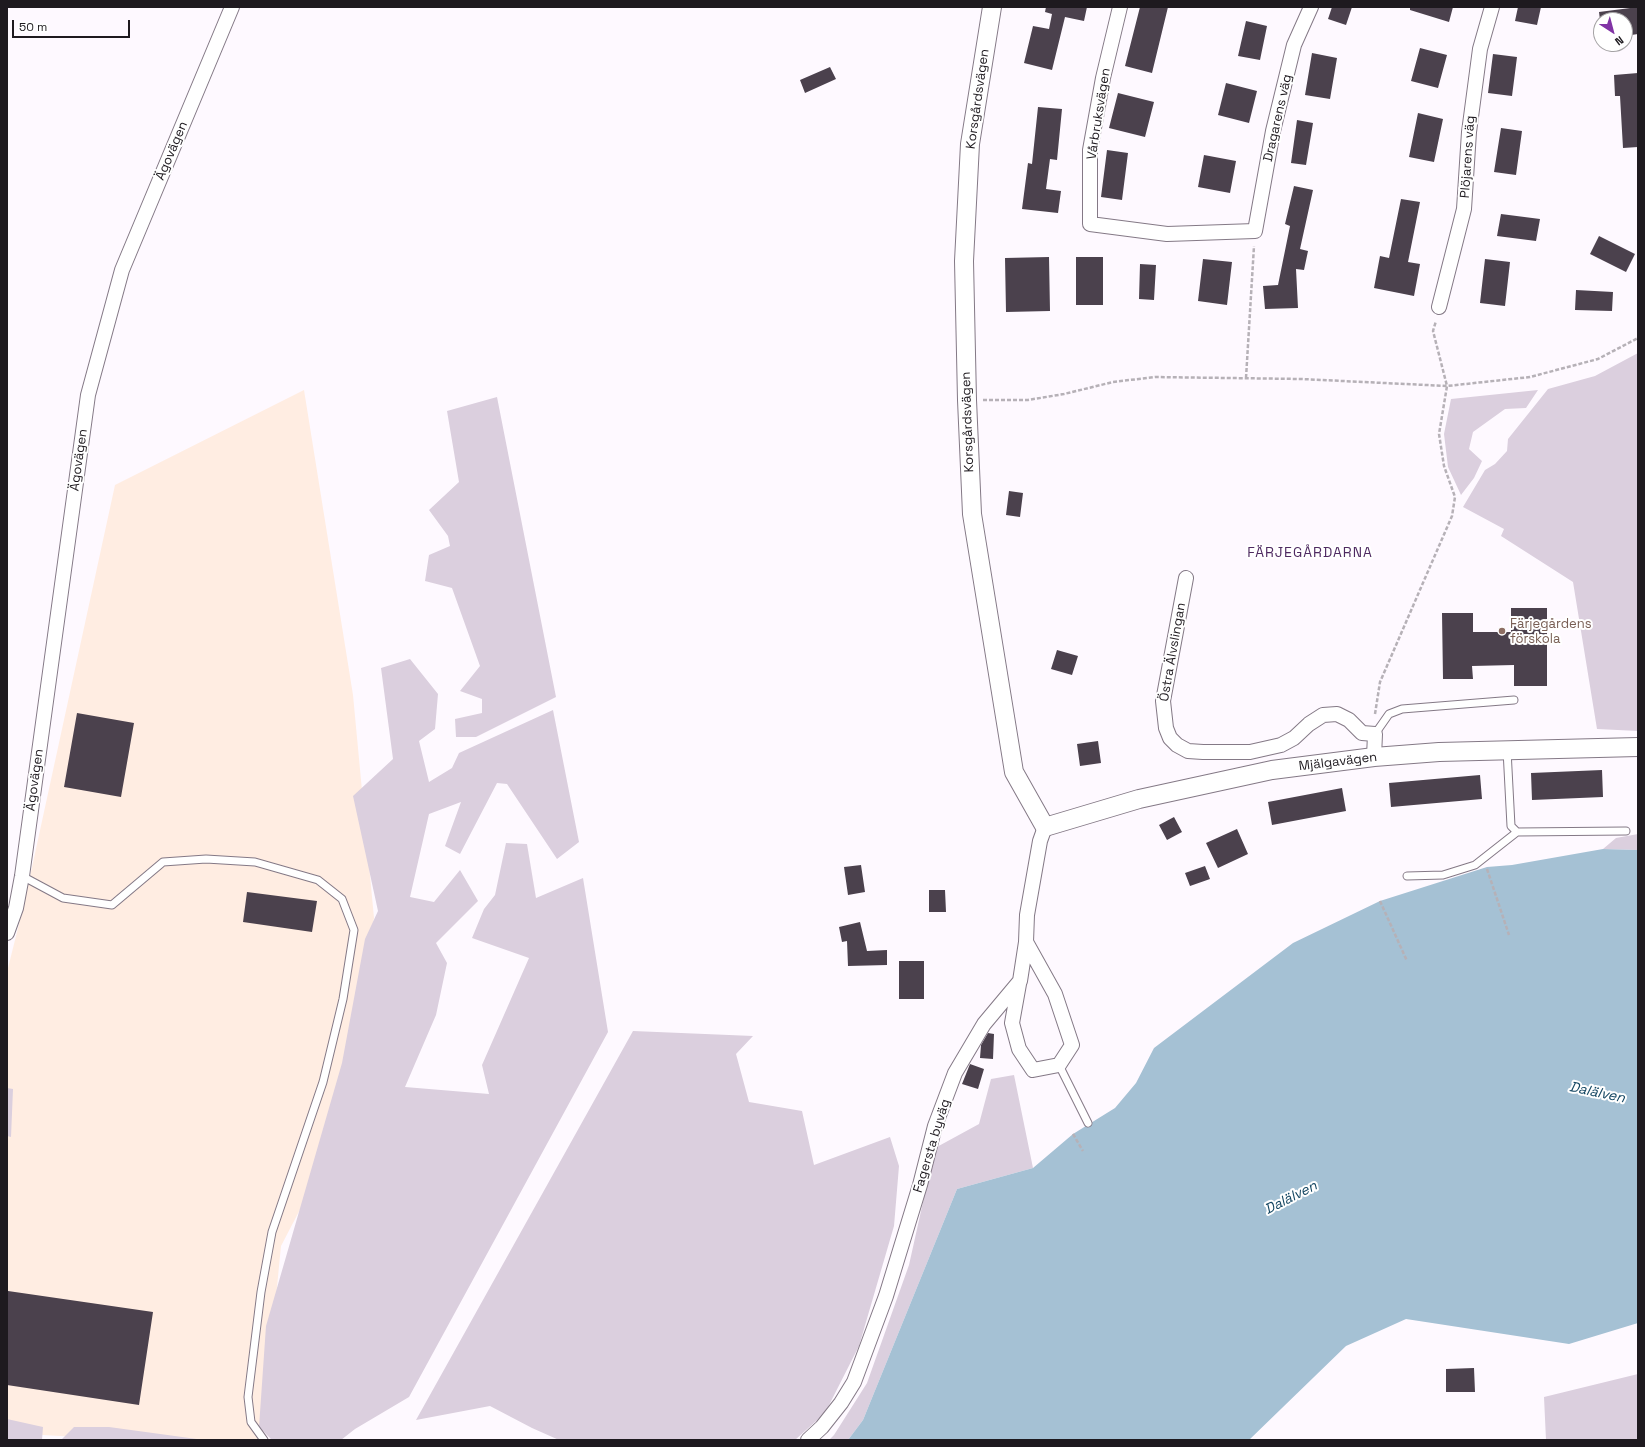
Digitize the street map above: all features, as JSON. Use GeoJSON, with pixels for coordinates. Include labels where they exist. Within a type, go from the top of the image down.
{"type":"FeatureCollection","features":[{"type":"Feature","properties":{"kind":"street","name":"Ägovägen"},"geometry":{"type":"LineString","coordinates":[[7,933],[16,908],[22,876],[88,395],[122,270],[232,7]]}},
{"type":"Feature","properties":{"kind":"street","name":"Korsgårdsvägen"},"geometry":{"type":"LineString","coordinates":[[992,7],[970,144],[964,261],[966,400],[972,514],[1014,772],[1045,827]]}},
{"type":"Feature","properties":{"kind":"street","name":"Vårbruksvägen"},"geometry":{"type":"LineString","coordinates":[[1120,7],[1103,78],[1090,150],[1090,224],[1167,234],[1255,231]]}},
{"type":"Feature","properties":{"kind":"street","name":"Dragarens väg"},"geometry":{"type":"LineString","coordinates":[[1255,231],[1273,131],[1294,45],[1311,7]]}},
{"type":"Feature","properties":{"kind":"street","name":"Plöjarens väg"},"geometry":{"type":"LineString","coordinates":[[1439,307],[1464,209],[1469,132],[1480,49],[1492,7]]}},
{"type":"Feature","properties":{"kind":"street","name":"Östra Älvslingan"},"geometry":{"type":"LineString","coordinates":[[1186,578],[1163,701],[1166,728],[1170,738],[1177,745],[1188,751],[1250,752],[1281,745],[1294,738],[1309,724],[1323,715],[1337,714],[1349,720],[1362,733],[1375,734]]}},
{"type":"Feature","properties":{"kind":"street"},"geometry":{"type":"LineString","coordinates":[[1374,757],[1375,734]]}},
{"type":"Feature","properties":{"kind":"street","name":"Mjälgavägen"},"geometry":{"type":"LineString","coordinates":[[1045,827],[1139,799],[1272,770],[1374,757],[1439,752],[1638,747]]}},
{"type":"Feature","properties":{"kind":"street"},"geometry":{"type":"LineString","coordinates":[[1026,942],[1055,994],[1072,1046],[1059,1065],[1033,1070],[1019,1050],[1012,1023],[1026,942],[1027,915],[1040,841],[1045,827]]}},
{"type":"Feature","properties":{"kind":"street","name":"Fagersta byväg"},"geometry":{"type":"LineString","coordinates":[[808,1440],[822,1427],[841,1403],[854,1382],[886,1296],[920,1185],[935,1126],[955,1074],[984,1024],[1020,981]]}},
{"type":"Feature","properties":{"kind":"lane"},"geometry":{"type":"LineString","coordinates":[[1375,734],[1389,714],[1402,709],[1514,700]]}},
{"type":"Feature","properties":{"kind":"lane"},"geometry":{"type":"LineString","coordinates":[[1507,750],[1512,826],[1517,832]]}},
{"type":"Feature","properties":{"kind":"lane"},"geometry":{"type":"LineString","coordinates":[[1407,876],[1443,875],[1475,865],[1517,832],[1626,831]]}},
{"type":"Feature","properties":{"kind":"lane"},"geometry":{"type":"LineString","coordinates":[[22,876],[63,898],[112,905],[163,862],[206,859],[256,862],[318,880],[342,899],[354,930],[342,999],[323,1082],[272,1232],[261,1292],[248,1397],[251,1422],[264,1440]]}},
{"type":"Feature","properties":{"kind":"lane"},"geometry":{"type":"LineString","coordinates":[[1059,1065],[1088,1124]]}},
{"type":"Feature","properties":{"kind":"path"},"geometry":{"type":"LineString","coordinates":[[1246,378],[1255,231]]}},
{"type":"Feature","properties":{"kind":"path"},"geometry":{"type":"LineString","coordinates":[[1375,734],[1375,711],[1380,682],[1452,516],[1455,497],[1444,466],[1439,434],[1447,386],[1433,331],[1439,307]]}},
{"type":"Feature","properties":{"kind":"path"},"geometry":{"type":"LineString","coordinates":[[966,400],[1028,400],[1064,394],[1113,382],[1155,377],[1301,379],[1447,386],[1530,378],[1598,359],[1638,338]]}},
{"type":"Feature","properties":{"kind":"path"},"geometry":{"type":"LineString","coordinates":[[1487,867],[1509,935]]}},
{"type":"Feature","properties":{"kind":"path"},"geometry":{"type":"LineString","coordinates":[[1380,901],[1407,961]]}},
{"type":"Feature","properties":{"kind":"path"},"geometry":{"type":"LineString","coordinates":[[1073,1134],[1083,1151]]}},
{"type":"Feature","properties":{"kind":"shaded area"},"geometry":{"type":"Polygon","coordinates":[[[1638,353],[1638,731],[1597,729],[1573,582],[1501,536],[1504,529],[1463,507],[1485,470],[1495,464],[1507,451],[1508,439],[1548,389],[1595,376],[1638,353]]]}},
{"type":"Feature","properties":{"kind":"shaded area"},"geometry":{"type":"Polygon","coordinates":[[[304,390],[353,695],[374,918],[331,1150],[281,1246],[262,1440],[131,1440],[7,1433],[7,972],[24,904],[115,485],[304,390]]]}},
{"type":"Feature","properties":{"kind":"shaded area"},"geometry":{"type":"Polygon","coordinates":[[[1538,390],[1526,408],[1505,409],[1473,432],[1469,449],[1482,461],[1474,478],[1461,495],[1448,467],[1444,434],[1451,399],[1538,390]]]}},
{"type":"Feature","properties":{"kind":"shaded area"},"geometry":{"type":"Polygon","coordinates":[[[497,397],[556,697],[476,737],[456,737],[455,719],[482,713],[482,699],[460,691],[480,666],[452,588],[425,581],[429,555],[450,546],[448,536],[429,510],[459,482],[447,411],[497,397]]]}},
{"type":"Feature","properties":{"kind":"shaded area"},"geometry":{"type":"Polygon","coordinates":[[[410,659],[438,694],[435,729],[419,741],[429,782],[452,768],[459,753],[553,710],[579,842],[557,859],[507,784],[497,783],[460,854],[445,846],[461,802],[429,814],[410,897],[434,902],[460,870],[478,901],[436,943],[447,963],[436,1015],[405,1087],[489,1094],[482,1065],[529,958],[472,938],[484,909],[495,895],[506,843],[527,844],[536,898],[583,878],[608,1032],[409,1397],[355,1429],[341,1440],[272,1440],[259,1427],[266,1326],[342,1063],[365,939],[378,911],[353,796],[393,759],[381,668],[410,659]]]}},
{"type":"Feature","properties":{"kind":"shaded area"},"geometry":{"type":"Polygon","coordinates":[[[1638,834],[1638,850],[1603,849],[1616,838],[1638,834]]]}},
{"type":"Feature","properties":{"kind":"shaded area"},"geometry":{"type":"Polygon","coordinates":[[[633,1031],[753,1036],[736,1054],[749,1102],[802,1111],[814,1165],[890,1137],[899,1166],[894,1226],[859,1346],[825,1413],[795,1440],[559,1440],[490,1406],[416,1420],[633,1031]]]}},
{"type":"Feature","properties":{"kind":"shaded area"},"geometry":{"type":"Polygon","coordinates":[[[1014,1075],[1033,1168],[957,1189],[863,1420],[848,1440],[829,1440],[834,1435],[867,1383],[909,1265],[935,1148],[979,1124],[991,1079],[1014,1075]]]}},
{"type":"Feature","properties":{"kind":"shaded area"},"geometry":{"type":"Polygon","coordinates":[[[7,1088],[13,1089],[11,1137],[7,1136],[7,1088]]]}},
{"type":"Feature","properties":{"kind":"shaded area"},"geometry":{"type":"Polygon","coordinates":[[[1638,1374],[1638,1440],[1546,1440],[1544,1397],[1638,1374]]]}},
{"type":"Feature","properties":{"kind":"shaded area"},"geometry":{"type":"Polygon","coordinates":[[[7,1419],[43,1427],[42,1440],[7,1440],[7,1419]]]}},
{"type":"Feature","properties":{"kind":"shaded area"},"geometry":{"type":"Polygon","coordinates":[[[74,1427],[109,1427],[204,1440],[61,1440],[74,1427]]]}},
{"type":"Feature","properties":{"kind":"water","name":"Dalälven"},"geometry":{"type":"Polygon","coordinates":[[[1603,849],[1638,850],[1638,1323],[1569,1344],[1406,1319],[1346,1346],[1249,1440],[848,1440],[863,1420],[957,1189],[1033,1168],[1073,1134],[1115,1108],[1136,1083],[1154,1048],[1293,943],[1380,901],[1487,867],[1512,865],[1603,849]]]}},
{"type":"Feature","properties":{"kind":"building"},"geometry":{"type":"Polygon","coordinates":[[[1046,7],[1087,7],[1084,21],[1065,17],[1052,70],[1024,63],[1033,26],[1049,29],[1052,14],[1045,12],[1046,7]]]}},
{"type":"Feature","properties":{"kind":"building"},"geometry":{"type":"Polygon","coordinates":[[[1140,7],[1168,7],[1152,73],[1125,66],[1140,7]]]}},
{"type":"Feature","properties":{"kind":"building"},"geometry":{"type":"Polygon","coordinates":[[[1332,7],[1352,7],[1346,25],[1328,19],[1332,7]]]}},
{"type":"Feature","properties":{"kind":"building"},"geometry":{"type":"Polygon","coordinates":[[[1410,7],[1453,7],[1449,22],[1410,10],[1410,7]]]}},
{"type":"Feature","properties":{"kind":"building"},"geometry":{"type":"Polygon","coordinates":[[[1518,7],[1541,7],[1537,25],[1515,21],[1518,7]]]}},
{"type":"Feature","properties":{"kind":"building"},"geometry":{"type":"Polygon","coordinates":[[[1638,7],[1638,34],[1633,35],[1633,12],[1599,12],[1638,7]]]}},
{"type":"Feature","properties":{"kind":"building"},"geometry":{"type":"Polygon","coordinates":[[[1246,21],[1267,26],[1260,60],[1238,56],[1246,21]]]}},
{"type":"Feature","properties":{"kind":"building"},"geometry":{"type":"Polygon","coordinates":[[[1420,48],[1447,55],[1438,88],[1411,81],[1420,48]]]}},
{"type":"Feature","properties":{"kind":"building"},"geometry":{"type":"Polygon","coordinates":[[[1312,53],[1337,58],[1330,99],[1305,95],[1312,53]]]}},
{"type":"Feature","properties":{"kind":"building"},"geometry":{"type":"Polygon","coordinates":[[[1493,54],[1517,57],[1512,96],[1488,93],[1493,54]]]}},
{"type":"Feature","properties":{"kind":"building"},"geometry":{"type":"Polygon","coordinates":[[[830,67],[836,79],[805,93],[800,80],[830,67]]]}},
{"type":"Feature","properties":{"kind":"building"},"geometry":{"type":"Polygon","coordinates":[[[1638,73],[1638,147],[1623,148],[1620,96],[1615,96],[1614,75],[1638,73]]]}},
{"type":"Feature","properties":{"kind":"building"},"geometry":{"type":"Polygon","coordinates":[[[1226,83],[1257,91],[1249,123],[1218,115],[1226,83]]]}},
{"type":"Feature","properties":{"kind":"building"},"geometry":{"type":"Polygon","coordinates":[[[1118,93],[1154,102],[1145,137],[1109,128],[1118,93]]]}},
{"type":"Feature","properties":{"kind":"building"},"geometry":{"type":"Polygon","coordinates":[[[1038,107],[1062,109],[1057,160],[1050,159],[1046,189],[1061,191],[1058,213],[1022,209],[1028,163],[1032,164],[1038,107]]]}},
{"type":"Feature","properties":{"kind":"building"},"geometry":{"type":"Polygon","coordinates":[[[1418,113],[1443,119],[1434,162],[1409,157],[1418,113]]]}},
{"type":"Feature","properties":{"kind":"building"},"geometry":{"type":"Polygon","coordinates":[[[1297,120],[1313,123],[1306,165],[1291,163],[1297,120]]]}},
{"type":"Feature","properties":{"kind":"building"},"geometry":{"type":"Polygon","coordinates":[[[1501,128],[1522,131],[1516,175],[1494,172],[1501,128]]]}},
{"type":"Feature","properties":{"kind":"building"},"geometry":{"type":"Polygon","coordinates":[[[1107,150],[1128,153],[1122,200],[1101,197],[1107,150]]]}},
{"type":"Feature","properties":{"kind":"building"},"geometry":{"type":"Polygon","coordinates":[[[1204,155],[1236,161],[1230,193],[1198,187],[1204,155]]]}},
{"type":"Feature","properties":{"kind":"building"},"geometry":{"type":"Polygon","coordinates":[[[1294,186],[1313,190],[1300,249],[1308,251],[1304,270],[1296,269],[1298,308],[1265,309],[1263,286],[1278,285],[1290,226],[1285,224],[1294,186]]]}},
{"type":"Feature","properties":{"kind":"building"},"geometry":{"type":"Polygon","coordinates":[[[1401,199],[1420,202],[1408,262],[1420,264],[1414,296],[1374,288],[1380,256],[1389,258],[1401,199]]]}},
{"type":"Feature","properties":{"kind":"building"},"geometry":{"type":"Polygon","coordinates":[[[1501,214],[1540,219],[1536,241],[1497,236],[1501,214]]]}},
{"type":"Feature","properties":{"kind":"building"},"geometry":{"type":"Polygon","coordinates":[[[1599,236],[1635,254],[1626,272],[1590,254],[1599,236]]]}},
{"type":"Feature","properties":{"kind":"building"},"geometry":{"type":"Polygon","coordinates":[[[1049,257],[1050,311],[1006,312],[1005,258],[1049,257]]]}},
{"type":"Feature","properties":{"kind":"building"},"geometry":{"type":"Polygon","coordinates":[[[1076,257],[1103,257],[1103,305],[1076,305],[1076,257]]]}},
{"type":"Feature","properties":{"kind":"building"},"geometry":{"type":"Polygon","coordinates":[[[1203,259],[1232,262],[1227,305],[1198,301],[1203,259]]]}},
{"type":"Feature","properties":{"kind":"building"},"geometry":{"type":"Polygon","coordinates":[[[1485,259],[1510,262],[1505,306],[1480,303],[1485,259]]]}},
{"type":"Feature","properties":{"kind":"building"},"geometry":{"type":"Polygon","coordinates":[[[1140,264],[1156,265],[1154,300],[1139,299],[1140,264]]]}},
{"type":"Feature","properties":{"kind":"building"},"geometry":{"type":"Polygon","coordinates":[[[1576,290],[1613,292],[1612,311],[1575,310],[1576,290]]]}},
{"type":"Feature","properties":{"kind":"building"},"geometry":{"type":"Polygon","coordinates":[[[1009,491],[1023,493],[1020,517],[1006,515],[1009,491]]]}},
{"type":"Feature","properties":{"kind":"building"},"geometry":{"type":"Polygon","coordinates":[[[1511,608],[1547,608],[1547,686],[1514,686],[1514,665],[1472,666],[1473,679],[1443,679],[1442,613],[1473,613],[1473,632],[1511,632],[1511,608]]]}},
{"type":"Feature","properties":{"kind":"building"},"geometry":{"type":"Polygon","coordinates":[[[1057,650],[1078,656],[1072,675],[1051,669],[1057,650]]]}},
{"type":"Feature","properties":{"kind":"building"},"geometry":{"type":"Polygon","coordinates":[[[77,713],[134,723],[121,797],[64,787],[77,713]]]}},
{"type":"Feature","properties":{"kind":"building"},"geometry":{"type":"Polygon","coordinates":[[[1098,741],[1101,763],[1080,766],[1077,744],[1098,741]]]}},
{"type":"Feature","properties":{"kind":"building"},"geometry":{"type":"Polygon","coordinates":[[[1602,770],[1603,797],[1532,800],[1531,773],[1602,770]]]}},
{"type":"Feature","properties":{"kind":"building"},"geometry":{"type":"Polygon","coordinates":[[[1480,775],[1482,799],[1391,807],[1389,783],[1480,775]]]}},
{"type":"Feature","properties":{"kind":"building"},"geometry":{"type":"Polygon","coordinates":[[[1342,788],[1346,811],[1272,825],[1268,802],[1342,788]]]}},
{"type":"Feature","properties":{"kind":"building"},"geometry":{"type":"Polygon","coordinates":[[[1174,817],[1182,832],[1167,840],[1159,825],[1174,817]]]}},
{"type":"Feature","properties":{"kind":"building"},"geometry":{"type":"Polygon","coordinates":[[[1237,829],[1248,854],[1218,868],[1206,843],[1237,829]]]}},
{"type":"Feature","properties":{"kind":"building"},"geometry":{"type":"Polygon","coordinates":[[[861,865],[865,892],[848,895],[844,867],[861,865]]]}},
{"type":"Feature","properties":{"kind":"building"},"geometry":{"type":"Polygon","coordinates":[[[1205,866],[1210,879],[1190,886],[1185,873],[1205,866]]]}},
{"type":"Feature","properties":{"kind":"building"},"geometry":{"type":"Polygon","coordinates":[[[929,890],[945,890],[946,912],[929,912],[929,890]]]}},
{"type":"Feature","properties":{"kind":"building"},"geometry":{"type":"Polygon","coordinates":[[[247,892],[317,901],[312,932],[243,922],[247,892]]]}},
{"type":"Feature","properties":{"kind":"building"},"geometry":{"type":"Polygon","coordinates":[[[860,922],[867,951],[887,950],[887,965],[848,966],[847,941],[842,942],[839,927],[860,922]]]}},
{"type":"Feature","properties":{"kind":"building"},"geometry":{"type":"Polygon","coordinates":[[[899,961],[924,961],[924,999],[899,999],[899,961]]]}},
{"type":"Feature","properties":{"kind":"building"},"geometry":{"type":"Polygon","coordinates":[[[988,1033],[994,1034],[993,1059],[980,1058],[981,1045],[988,1033]]]}},
{"type":"Feature","properties":{"kind":"building"},"geometry":{"type":"Polygon","coordinates":[[[970,1064],[984,1069],[978,1089],[962,1084],[970,1064]]]}},
{"type":"Feature","properties":{"kind":"building"},"geometry":{"type":"Polygon","coordinates":[[[8,1291],[153,1312],[139,1405],[7,1385],[8,1291]]]}},
{"type":"Feature","properties":{"kind":"building"},"geometry":{"type":"Polygon","coordinates":[[[1474,1368],[1475,1392],[1446,1392],[1446,1369],[1474,1368]]]}},
{"type":"Feature","properties":{"kind":"place","name":"Färjegårdens förskola"},"geometry":{"type":"Point","coordinates":[1502,631]}},
{"type":"Feature","properties":{"kind":"district","name":"FÄRJEGÅRDARNA"},"geometry":{"type":"Point","coordinates":[1310,553]}}]}
